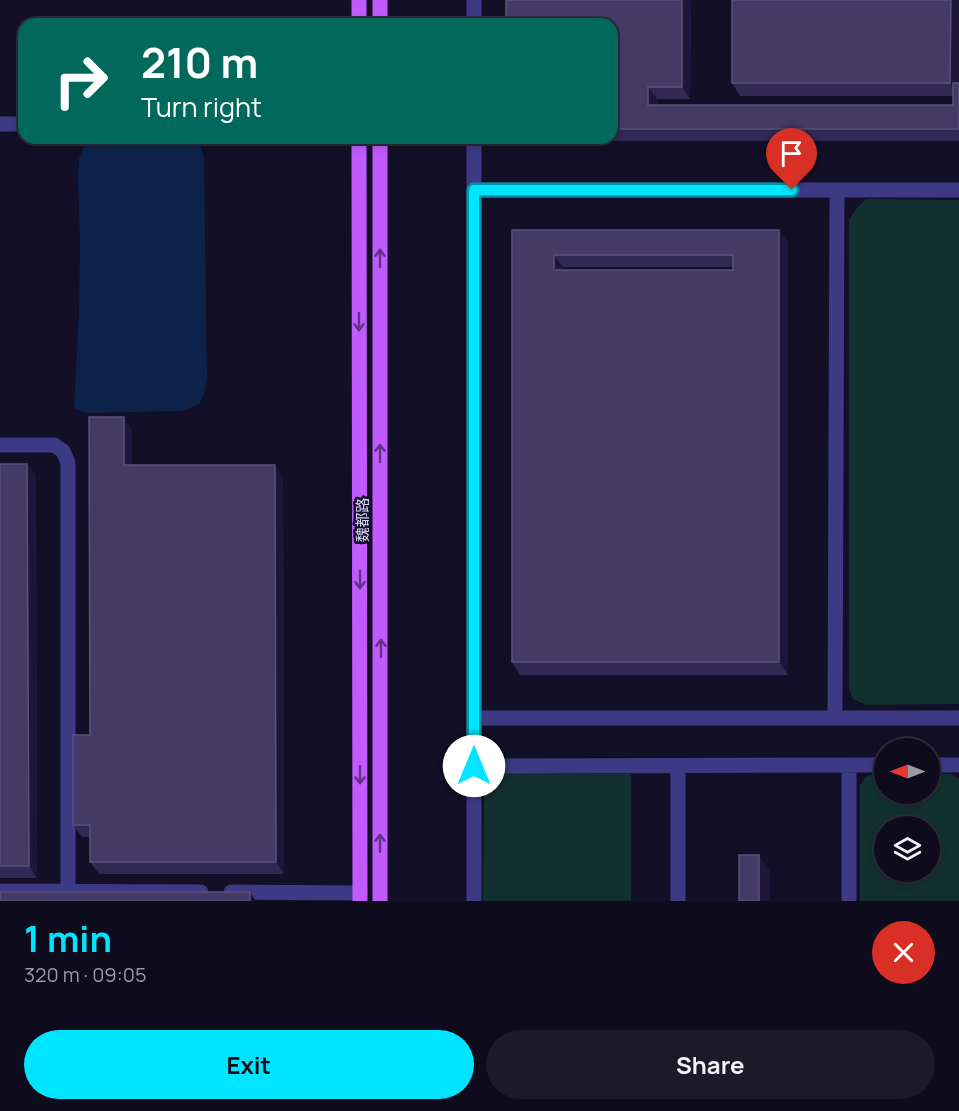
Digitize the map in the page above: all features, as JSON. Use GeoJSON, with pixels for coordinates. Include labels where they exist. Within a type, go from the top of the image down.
{"type":"FeatureCollection","features":[{"type":"Feature","properties":{"kind":"main road"},"geometry":{"type":"LineString","coordinates":[[359,0],[359,18]]}},
{"type":"Feature","properties":{"kind":"main road"},"geometry":{"type":"LineString","coordinates":[[380,0],[380,18]]}},
{"type":"Feature","properties":{"kind":"main road","name":"魏都路"},"geometry":{"type":"LineString","coordinates":[[359,144],[360,897]]}},
{"type":"Feature","properties":{"kind":"main road","name":"魏都路"},"geometry":{"type":"LineString","coordinates":[[380,144],[380,901]]}},
{"type":"Feature","properties":{"kind":"lane"},"geometry":{"type":"LineString","coordinates":[[474,0],[474,18]]}},
{"type":"Feature","properties":{"kind":"lane"},"geometry":{"type":"LineString","coordinates":[[0,124],[18,124]]}},
{"type":"Feature","properties":{"kind":"lane"},"geometry":{"type":"LineString","coordinates":[[474,144],[474,901]]}},
{"type":"Feature","properties":{"kind":"lane"},"geometry":{"type":"LineString","coordinates":[[474,190],[959,190]]}},
{"type":"Feature","properties":{"kind":"lane"},"geometry":{"type":"LineString","coordinates":[[835,718],[837,190]]}},
{"type":"Feature","properties":{"kind":"lane"},"geometry":{"type":"LineString","coordinates":[[0,445],[54,445],[63,451],[68,463],[68,891]]}},
{"type":"Feature","properties":{"kind":"lane"},"geometry":{"type":"LineString","coordinates":[[474,718],[959,718]]}},
{"type":"Feature","properties":{"kind":"lane"},"geometry":{"type":"LineString","coordinates":[[849,765],[849,901]]}},
{"type":"Feature","properties":{"kind":"lane"},"geometry":{"type":"LineString","coordinates":[[474,766],[874,765]]}},
{"type":"Feature","properties":{"kind":"lane"},"geometry":{"type":"LineString","coordinates":[[940,765],[959,765]]}},
{"type":"Feature","properties":{"kind":"lane"},"geometry":{"type":"LineString","coordinates":[[678,766],[678,901]]}},
{"type":"Feature","properties":{"kind":"lane"},"geometry":{"type":"LineString","coordinates":[[0,891],[360,897]]}},
{"type":"Feature","properties":{"kind":"green space"},"geometry":{"type":"Polygon","coordinates":[[[866,199],[959,200],[959,704],[866,705],[853,699],[849,689],[849,220],[866,199]]]}},
{"type":"Feature","properties":{"kind":"green space"},"geometry":{"type":"Polygon","coordinates":[[[494,773],[631,774],[631,901],[483,901],[484,785],[488,776],[494,773]]]}},
{"type":"Feature","properties":{"kind":"green space"},"geometry":{"type":"Polygon","coordinates":[[[940,774],[951,774],[959,779],[959,901],[860,901],[860,786],[864,778],[874,775],[874,804],[940,804],[940,774]]]}},
{"type":"Feature","properties":{"kind":"water"},"geometry":{"type":"Polygon","coordinates":[[[88,144],[201,144],[204,157],[207,379],[201,400],[195,406],[182,411],[85,413],[74,409],[79,313],[78,176],[79,159],[84,146],[88,144]]]}},
{"type":"Feature","properties":{"kind":"building"},"geometry":{"type":"Polygon","coordinates":[[[506,0],[682,0],[682,87],[648,87],[648,105],[953,105],[953,83],[959,83],[959,129],[618,129],[618,18],[506,18],[506,0]]]}},
{"type":"Feature","properties":{"kind":"building"},"geometry":{"type":"Polygon","coordinates":[[[732,0],[951,0],[950,83],[732,83],[732,0]]]}},
{"type":"Feature","properties":{"kind":"building"},"geometry":{"type":"Polygon","coordinates":[[[512,230],[779,230],[779,662],[512,662],[512,230]],[[554,255],[554,270],[733,270],[733,255],[554,255]]]}},
{"type":"Feature","properties":{"kind":"building"},"geometry":{"type":"Polygon","coordinates":[[[89,417],[124,417],[124,465],[275,465],[276,862],[90,862],[90,825],[73,825],[73,735],[90,735],[89,417]]]}},
{"type":"Feature","properties":{"kind":"building"},"geometry":{"type":"Polygon","coordinates":[[[0,464],[27,464],[29,866],[0,866],[0,464]]]}},
{"type":"Feature","properties":{"kind":"building"},"geometry":{"type":"Polygon","coordinates":[[[739,855],[759,855],[759,901],[739,901],[739,855]]]}},
{"type":"Feature","properties":{"kind":"building"},"geometry":{"type":"Polygon","coordinates":[[[0,892],[250,892],[250,901],[0,901],[0,892]]]}},
{"type":"Feature","properties":{"kind":"route"},"geometry":{"type":"LineString","coordinates":[[474,766],[474,190],[792,190]]}}]}
